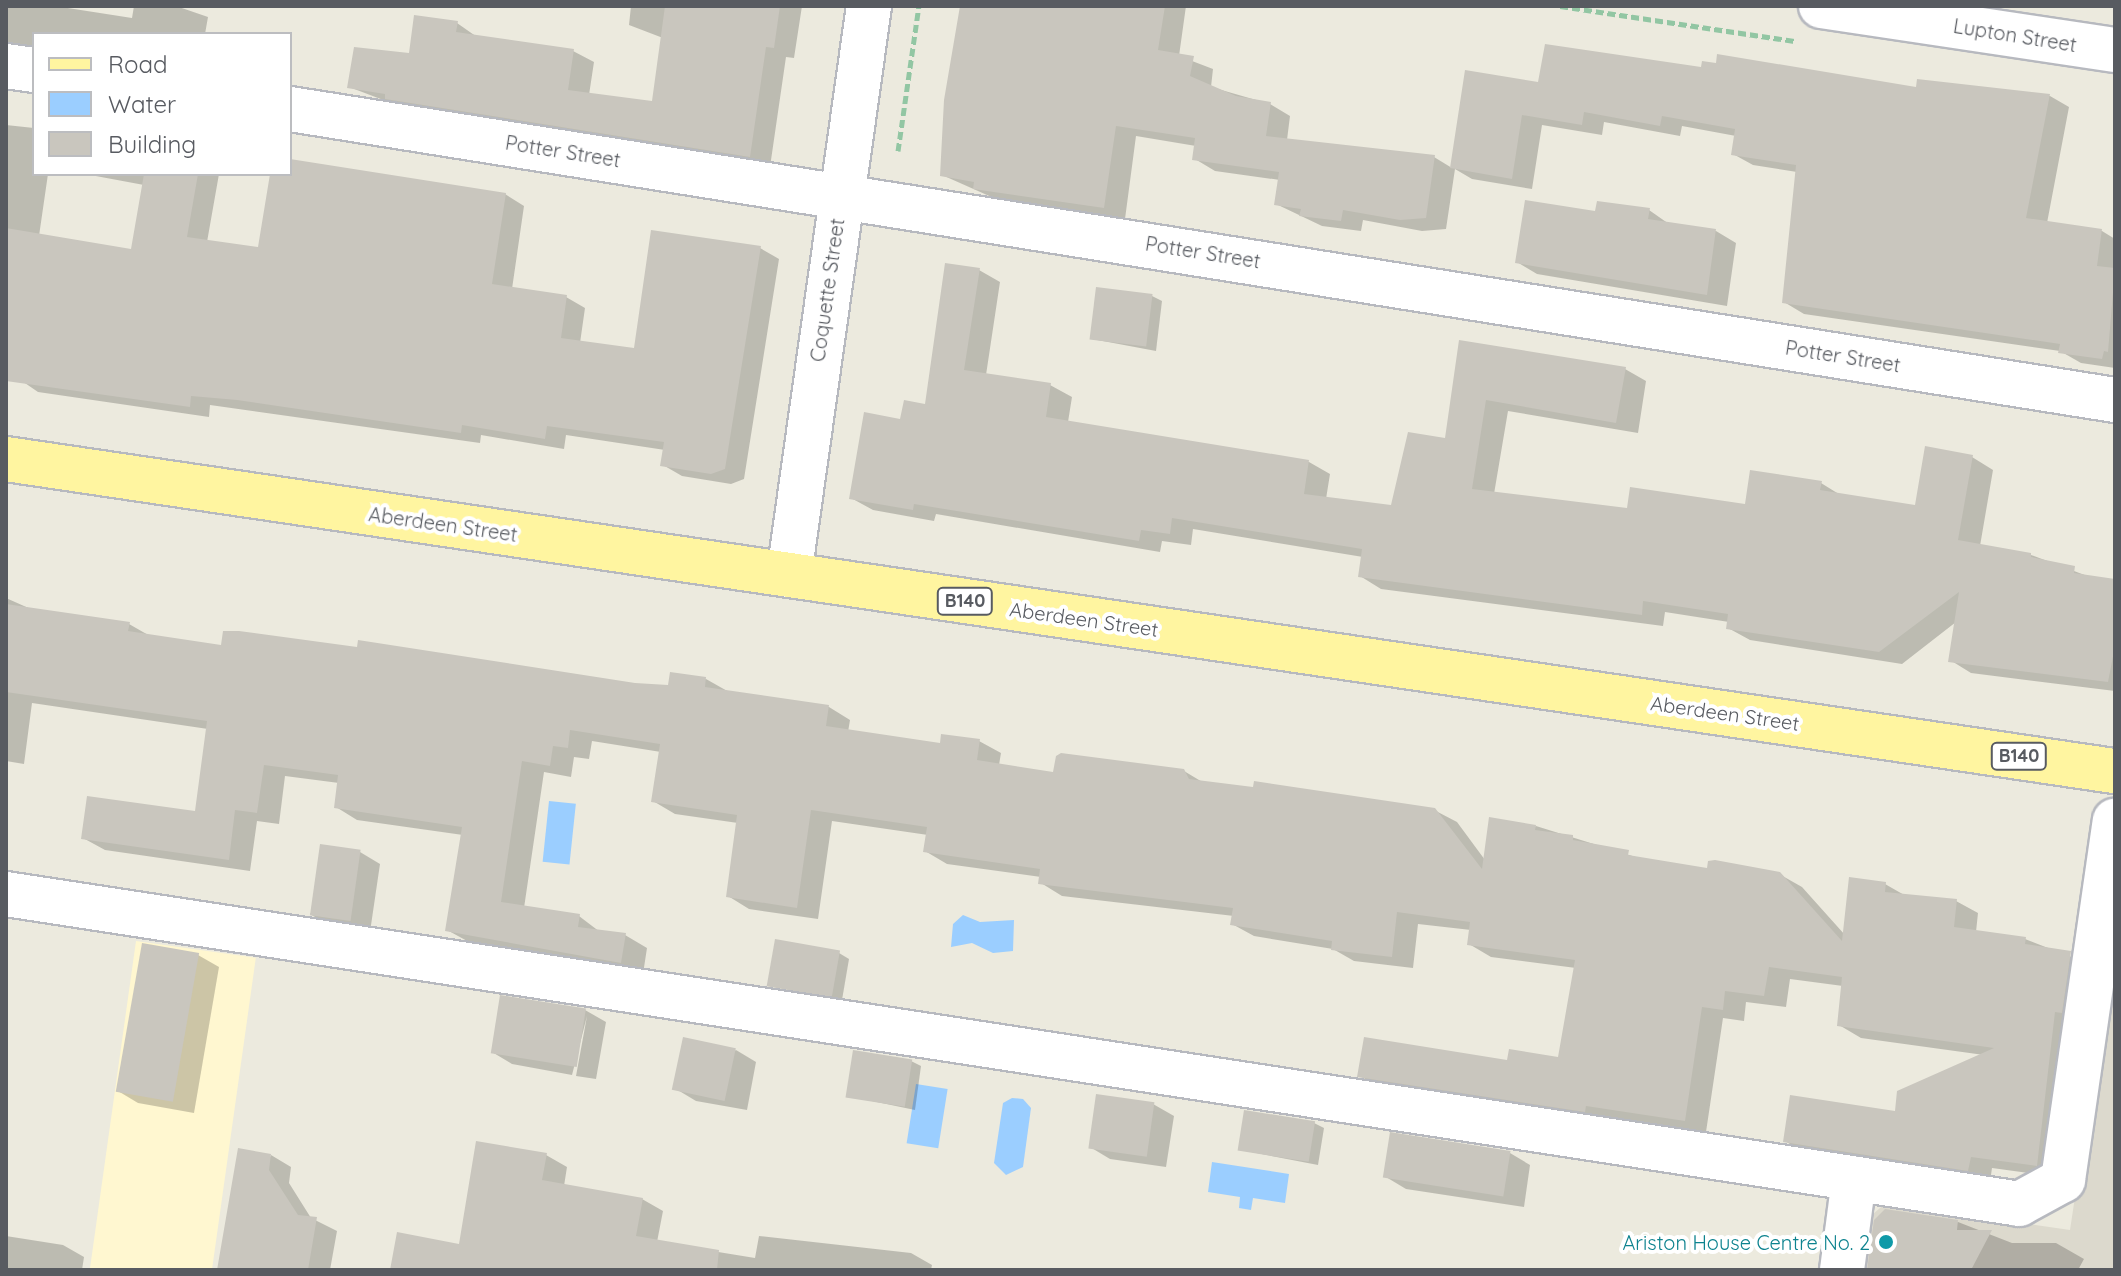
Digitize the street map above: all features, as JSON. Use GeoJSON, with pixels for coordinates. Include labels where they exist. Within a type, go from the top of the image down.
{"type":"FeatureCollection","features":[{"type":"Feature","properties":{"kind":"main road","name":"Aberdeen Street"},"geometry":{"type":"LineString","coordinates":[[6,459],[2115,771]]}},
{"type":"Feature","properties":{"kind":"street","name":"Coquette Street"},"geometry":{"type":"LineString","coordinates":[[789,575],[840,193],[869,6]]}},
{"type":"Feature","properties":{"kind":"street","name":"Lupton Street"},"geometry":{"type":"LineString","coordinates":[[1821,6],[2115,50]]}},
{"type":"Feature","properties":{"kind":"street"},"geometry":{"type":"LineString","coordinates":[[6,66],[32,70]]}},
{"type":"Feature","properties":{"kind":"street","name":"Potter Street"},"geometry":{"type":"LineString","coordinates":[[292,109],[840,193],[2115,400]]}},
{"type":"Feature","properties":{"kind":"street"},"geometry":{"type":"LineString","coordinates":[[6,894],[2019,1204],[2063,1180],[2115,821]]}},
{"type":"Feature","properties":{"kind":"street"},"geometry":{"type":"LineString","coordinates":[[1842,1270],[1854,1179]]}},
{"type":"Feature","properties":{"kind":"shaded area"},"geometry":{"type":"Polygon","coordinates":[[[2115,932],[2115,1270],[1854,1270],[1861,1224],[1886,1203],[2070,1230],[2115,932]]]}},
{"type":"Feature","properties":{"kind":"shaded area"},"geometry":{"type":"Polygon","coordinates":[[[136,941],[256,958],[212,1270],[90,1270],[136,941]]]}},
{"type":"Feature","properties":{"kind":"water"},"geometry":{"type":"Polygon","coordinates":[[[549,801],[576,804],[569,864],[543,862],[549,801]]]}},
{"type":"Feature","properties":{"kind":"water"},"geometry":{"type":"Polygon","coordinates":[[[963,915],[980,922],[1014,920],[1013,951],[993,953],[972,943],[951,947],[953,924],[963,915]]]}},
{"type":"Feature","properties":{"kind":"water"},"geometry":{"type":"Polygon","coordinates":[[[916,1084],[948,1089],[938,1148],[907,1143],[916,1084]]]}},
{"type":"Feature","properties":{"kind":"water"},"geometry":{"type":"Polygon","coordinates":[[[1012,1098],[1023,1099],[1031,1108],[1023,1167],[1006,1175],[994,1163],[1003,1103],[1012,1098]]]}},
{"type":"Feature","properties":{"kind":"water"},"geometry":{"type":"Polygon","coordinates":[[[1212,1162],[1289,1174],[1285,1203],[1253,1198],[1251,1210],[1239,1208],[1240,1197],[1208,1192],[1212,1162]]]}},
{"type":"Feature","properties":{"kind":"building"},"geometry":{"type":"Polygon","coordinates":[[[665,6],[780,6],[774,48],[766,47],[750,157],[385,99],[385,94],[347,88],[354,47],[409,53],[414,15],[458,21],[456,32],[574,49],[568,90],[652,101],[665,6]]]}},
{"type":"Feature","properties":{"kind":"building"},"geometry":{"type":"Polygon","coordinates":[[[960,6],[1165,6],[1158,50],[1194,56],[1190,76],[1236,96],[1271,102],[1266,136],[1435,155],[1426,218],[1400,220],[1343,210],[1341,221],[1299,216],[1301,209],[1274,205],[1279,172],[1192,160],[1195,138],[1116,126],[1104,208],[973,189],[974,182],[940,176],[944,100],[960,6]]]}},
{"type":"Feature","properties":{"kind":"building"},"geometry":{"type":"Polygon","coordinates":[[[1545,44],[1701,67],[1702,61],[1716,63],[1717,54],[1916,87],[1917,79],[2050,94],[2026,218],[2102,229],[2097,266],[2115,268],[2108,352],[2104,351],[2102,359],[2058,353],[2060,344],[1782,303],[1796,165],[1731,155],[1735,129],[1662,116],[1660,126],[1584,112],[1582,125],[1522,115],[1512,179],[1450,168],[1465,70],[1538,82],[1545,44]]]}},
{"type":"Feature","properties":{"kind":"building"},"geometry":{"type":"Polygon","coordinates":[[[292,159],[506,193],[492,284],[567,295],[561,338],[634,348],[651,230],[761,246],[725,469],[711,474],[660,466],[664,442],[547,426],[545,439],[462,425],[461,433],[237,400],[191,396],[190,407],[6,381],[6,228],[131,249],[144,176],[198,176],[187,237],[258,247],[270,176],[292,176],[292,159]]]}},
{"type":"Feature","properties":{"kind":"building"},"geometry":{"type":"Polygon","coordinates":[[[1525,200],[1595,211],[1597,201],[1650,208],[1648,219],[1716,229],[1707,295],[1515,263],[1525,200]]]}},
{"type":"Feature","properties":{"kind":"building"},"geometry":{"type":"Polygon","coordinates":[[[945,263],[980,268],[964,370],[1051,383],[1046,417],[1309,460],[1304,494],[1391,505],[1408,432],[1445,438],[1459,340],[1626,367],[1616,423],[1486,400],[1472,489],[1627,508],[1630,487],[1745,504],[1750,470],[1822,481],[1820,490],[1915,505],[1925,446],[1973,455],[1958,540],[2031,553],[2031,557],[2075,566],[2074,573],[2115,579],[2115,646],[2108,682],[1948,662],[1959,592],[1879,652],[1726,629],[1728,614],[1643,601],[1642,615],[1358,577],[1362,549],[1172,518],[1170,534],[1141,530],[1139,541],[914,504],[913,510],[849,499],[864,412],[900,419],[904,400],[925,404],[945,263]]]}},
{"type":"Feature","properties":{"kind":"building"},"geometry":{"type":"Polygon","coordinates":[[[1096,287],[1153,294],[1146,347],[1090,340],[1096,287]]]}},
{"type":"Feature","properties":{"kind":"building"},"geometry":{"type":"Polygon","coordinates":[[[6,604],[130,622],[128,631],[221,645],[223,631],[239,631],[357,647],[358,640],[635,683],[668,685],[670,672],[706,677],[705,687],[829,705],[826,726],[940,743],[941,734],[980,739],[977,760],[1053,772],[1056,756],[1061,753],[1184,769],[1189,779],[1253,787],[1254,781],[1435,808],[1482,869],[1489,817],[1536,825],[1535,830],[1573,835],[1573,840],[1629,850],[1628,855],[1707,868],[1708,861],[1715,860],[1780,872],[1842,941],[1849,877],[1886,882],[1885,892],[1957,899],[1954,927],[2026,937],[2025,944],[2071,951],[2062,1013],[2055,1012],[2037,1166],[1971,1157],[1968,1171],[1783,1142],[1790,1095],[1895,1111],[1897,1091],[1994,1048],[1837,1026],[1842,977],[1769,967],[1764,996],[1725,991],[1723,1010],[1702,1007],[1685,1121],[1586,1106],[1585,1112],[1357,1077],[1364,1037],[1507,1060],[1509,1049],[1558,1057],[1575,960],[1467,945],[1470,922],[1397,912],[1392,957],[1331,950],[1332,941],[1230,925],[1233,908],[1038,884],[1040,869],[923,852],[927,827],[811,810],[797,908],[726,897],[737,815],[651,802],[660,744],[570,730],[568,748],[553,746],[550,766],[522,761],[501,902],[580,914],[578,927],[626,933],[621,963],[445,931],[462,827],[334,808],[338,775],[264,765],[257,813],[235,810],[229,860],[81,839],[87,796],[195,811],[207,721],[6,692],[6,604]]]}},
{"type":"Feature","properties":{"kind":"building"},"geometry":{"type":"Polygon","coordinates":[[[320,844],[361,850],[351,921],[310,915],[320,844]]]}},
{"type":"Feature","properties":{"kind":"building"},"geometry":{"type":"Polygon","coordinates":[[[775,939],[840,950],[832,998],[767,986],[775,939]]]}},
{"type":"Feature","properties":{"kind":"building"},"geometry":{"type":"Polygon","coordinates":[[[142,943],[199,953],[173,1102],[116,1092],[142,943]]]}},
{"type":"Feature","properties":{"kind":"building"},"geometry":{"type":"Polygon","coordinates":[[[500,995],[586,1009],[577,1067],[491,1053],[500,995]]]}},
{"type":"Feature","properties":{"kind":"building"},"geometry":{"type":"Polygon","coordinates":[[[683,1037],[736,1048],[725,1101],[672,1090],[683,1037]]]}},
{"type":"Feature","properties":{"kind":"building"},"geometry":{"type":"Polygon","coordinates":[[[853,1050],[912,1059],[905,1107],[845,1097],[853,1050]]]}},
{"type":"Feature","properties":{"kind":"building"},"geometry":{"type":"Polygon","coordinates":[[[1096,1094],[1154,1102],[1147,1157],[1088,1148],[1096,1094]]]}},
{"type":"Feature","properties":{"kind":"building"},"geometry":{"type":"Polygon","coordinates":[[[1244,1110],[1315,1121],[1309,1162],[1238,1150],[1244,1110]]]}},
{"type":"Feature","properties":{"kind":"building"},"geometry":{"type":"Polygon","coordinates":[[[1390,1132],[1510,1151],[1503,1197],[1383,1177],[1390,1132]]]}},
{"type":"Feature","properties":{"kind":"building"},"geometry":{"type":"Polygon","coordinates":[[[476,1141],[547,1153],[542,1180],[643,1198],[636,1236],[719,1250],[717,1270],[390,1270],[397,1232],[459,1244],[476,1141]]]}},
{"type":"Feature","properties":{"kind":"building"},"geometry":{"type":"Polygon","coordinates":[[[238,1148],[271,1154],[269,1170],[298,1215],[317,1217],[308,1270],[217,1270],[238,1148]]]}},
{"type":"Feature","properties":{"kind":"building"},"geometry":{"type":"Polygon","coordinates":[[[1885,1209],[1958,1220],[1957,1230],[1992,1230],[1971,1270],[1867,1270],[1874,1220],[1885,1209]]]}},
{"type":"Feature","properties":{"kind":"place","name":"Ariston House Centre No. 2"},"geometry":{"type":"Point","coordinates":[1886,1242]}}]}
